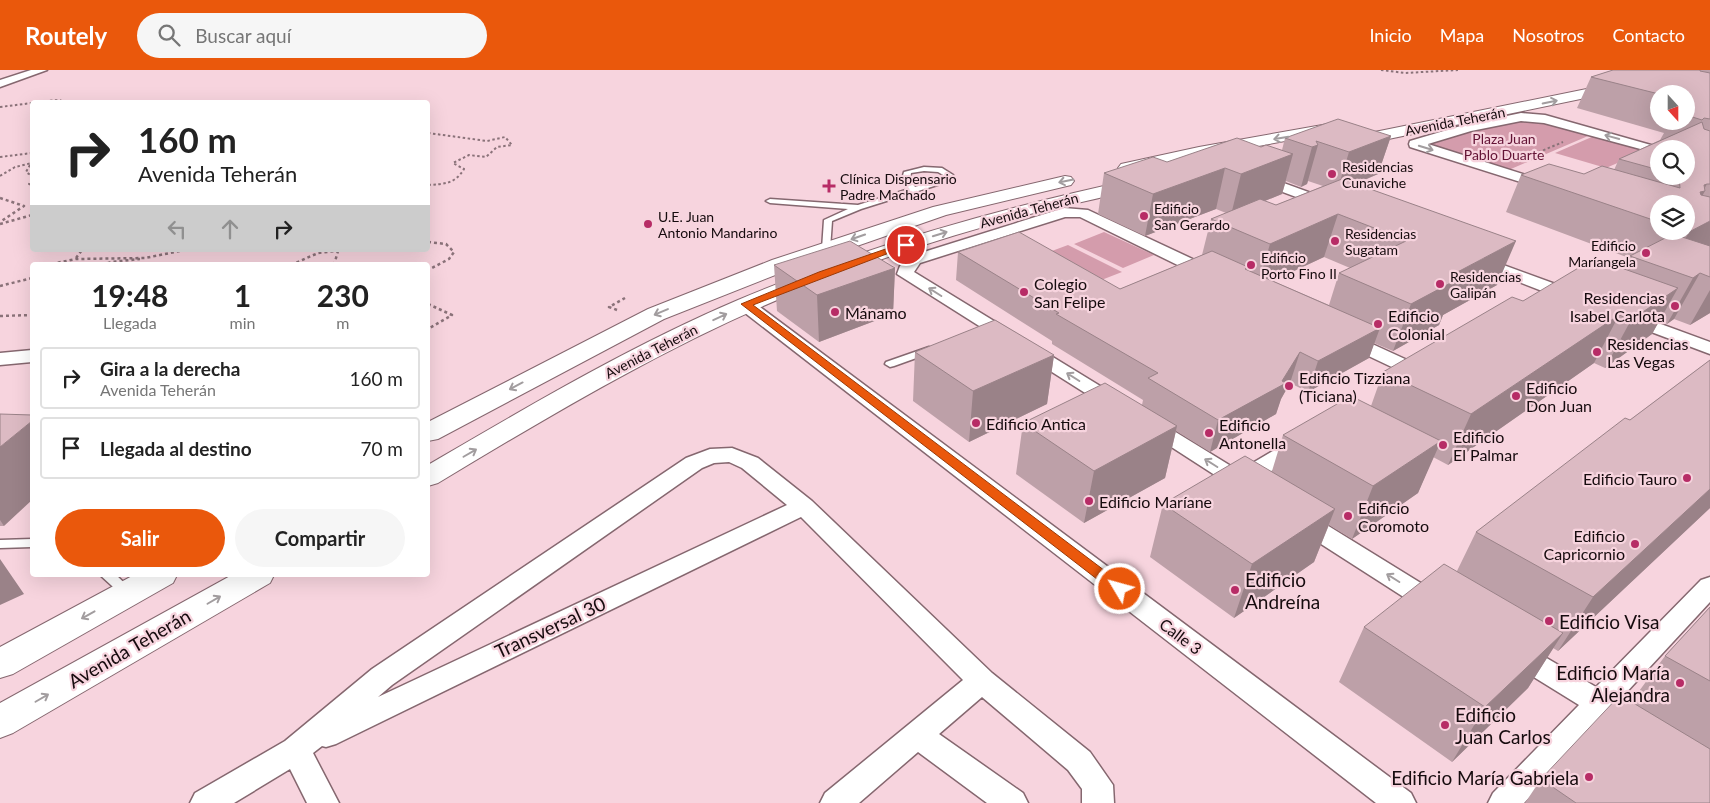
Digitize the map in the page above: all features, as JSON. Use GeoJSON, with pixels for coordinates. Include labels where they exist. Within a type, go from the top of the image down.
{"type":"FeatureCollection","features":[{"type":"Feature","properties":{"kind":"main road","name":"Avenida Teherán"},"geometry":{"type":"LineString","coordinates":[[1339,145],[1632,84],[1676,70]]}},
{"type":"Feature","properties":{"kind":"main road","name":"Avenida Teherán"},"geometry":{"type":"LineString","coordinates":[[1411,114],[1607,75]]}},
{"type":"Feature","properties":{"kind":"main road","name":"Avenida Teherán"},"geometry":{"type":"LineString","coordinates":[[430,432],[656,314],[826,249],[940,211],[1199,152],[1346,126]]}},
{"type":"Feature","properties":{"kind":"main road","name":"Avenida Teherán"},"geometry":{"type":"LineString","coordinates":[[430,476],[588,384],[691,330],[746,304],[839,268],[956,230],[1127,186],[1224,164]]}},
{"type":"Feature","properties":{"kind":"main road"},"geometry":{"type":"LineString","coordinates":[[0,664],[117,584],[151,577]]}},
{"type":"Feature","properties":{"kind":"main road","name":"Avenida Teherán"},"geometry":{"type":"LineString","coordinates":[[0,722],[254,577]]}},
{"type":"Feature","properties":{"kind":"street"},"geometry":{"type":"LineString","coordinates":[[0,84],[42,70]]}},
{"type":"Feature","properties":{"kind":"street"},"geometry":{"type":"LineString","coordinates":[[1607,75],[1650,89]]}},
{"type":"Feature","properties":{"kind":"street"},"geometry":{"type":"LineString","coordinates":[[1564,191],[1415,144],[1468,128],[1521,117],[1545,119],[1650,148]]}},
{"type":"Feature","properties":{"kind":"street"},"geometry":{"type":"LineString","coordinates":[[1199,152],[1224,164]]}},
{"type":"Feature","properties":{"kind":"street"},"geometry":{"type":"LineString","coordinates":[[1246,173],[1338,208]]}},
{"type":"Feature","properties":{"kind":"street"},"geometry":{"type":"LineString","coordinates":[[1224,280],[1088,216],[1064,212],[914,260],[908,266],[906,274],[986,328],[1263,495]]}},
{"type":"Feature","properties":{"kind":"street"},"geometry":{"type":"LineString","coordinates":[[1459,253],[1589,302]]}},
{"type":"Feature","properties":{"kind":"street"},"geometry":{"type":"LineString","coordinates":[[1538,305],[1561,292]]}},
{"type":"Feature","properties":{"kind":"street","name":"Calle 3"},"geometry":{"type":"LineString","coordinates":[[746,304],[1400,803]]}},
{"type":"Feature","properties":{"kind":"street"},"geometry":{"type":"LineString","coordinates":[[1617,313],[1710,348]]}},
{"type":"Feature","properties":{"kind":"street"},"geometry":{"type":"LineString","coordinates":[[1332,331],[1422,374]]}},
{"type":"Feature","properties":{"kind":"street"},"geometry":{"type":"LineString","coordinates":[[0,359],[30,356]]}},
{"type":"Feature","properties":{"kind":"street"},"geometry":{"type":"LineString","coordinates":[[1238,480],[1314,437]]}},
{"type":"Feature","properties":{"kind":"street"},"geometry":{"type":"LineString","coordinates":[[206,803],[296,750],[382,677],[694,464],[710,456],[732,455],[750,463],[804,506],[982,681],[1078,762],[1097,785],[1098,803]]}},
{"type":"Feature","properties":{"kind":"street","name":"Transversal 30"},"geometry":{"type":"LineString","coordinates":[[296,750],[804,506]]}},
{"type":"Feature","properties":{"kind":"street"},"geometry":{"type":"LineString","coordinates":[[1287,511],[1450,613]]}},
{"type":"Feature","properties":{"kind":"street"},"geometry":{"type":"LineString","coordinates":[[1504,803],[1710,586]]}},
{"type":"Feature","properties":{"kind":"street"},"geometry":{"type":"LineString","coordinates":[[1499,643],[1599,703]]}},
{"type":"Feature","properties":{"kind":"street"},"geometry":{"type":"LineString","coordinates":[[382,677],[381,687],[388,694],[405,696]]}},
{"type":"Feature","properties":{"kind":"street"},"geometry":{"type":"LineString","coordinates":[[836,803],[982,681]]}},
{"type":"Feature","properties":{"kind":"street"},"geometry":{"type":"LineString","coordinates":[[918,736],[1012,803]]}},
{"type":"Feature","properties":{"kind":"street"},"geometry":{"type":"LineString","coordinates":[[296,750],[323,803]]}},
{"type":"Feature","properties":{"kind":"lane"},"geometry":{"type":"LineString","coordinates":[[826,249],[828,220],[858,207],[913,190],[947,179],[949,175],[945,171],[934,169],[908,172],[906,178],[913,190]]}},
{"type":"Feature","properties":{"kind":"lane"},"geometry":{"type":"LineString","coordinates":[[770,201],[858,207]]}},
{"type":"Feature","properties":{"kind":"lane"},"geometry":{"type":"LineString","coordinates":[[890,364],[936,347]]}},
{"type":"Feature","properties":{"kind":"lane"},"geometry":{"type":"LineString","coordinates":[[0,544],[30,543]]}},
{"type":"Feature","properties":{"kind":"path"},"geometry":{"type":"LineString","coordinates":[[1381,70],[1396,72],[1458,70]]}},
{"type":"Feature","properties":{"kind":"path"},"geometry":{"type":"LineString","coordinates":[[1392,70],[1396,72]]}},
{"type":"Feature","properties":{"kind":"path"},"geometry":{"type":"LineString","coordinates":[[1420,70],[1424,72]]}},
{"type":"Feature","properties":{"kind":"path"},"geometry":{"type":"LineString","coordinates":[[0,107],[30,103]]}},
{"type":"Feature","properties":{"kind":"path"},"geometry":{"type":"LineString","coordinates":[[1497,170],[1589,131]]}},
{"type":"Feature","properties":{"kind":"path"},"geometry":{"type":"LineString","coordinates":[[430,133],[487,141],[505,138],[512,145],[497,147],[486,157],[469,155],[453,163],[464,169],[458,178],[442,186],[430,186]]}},
{"type":"Feature","properties":{"kind":"path"},"geometry":{"type":"LineString","coordinates":[[0,157],[30,153]]}},
{"type":"Feature","properties":{"kind":"path"},"geometry":{"type":"LineString","coordinates":[[0,176],[14,167],[30,164]]}},
{"type":"Feature","properties":{"kind":"path"},"geometry":{"type":"LineString","coordinates":[[0,198],[24,206],[21,210],[0,223]]}},
{"type":"Feature","properties":{"kind":"path"},"geometry":{"type":"LineString","coordinates":[[0,223],[30,216]]}},
{"type":"Feature","properties":{"kind":"path"},"geometry":{"type":"LineString","coordinates":[[430,242],[442,242],[450,246],[454,252],[449,259],[430,269]]}},
{"type":"Feature","properties":{"kind":"path"},"geometry":{"type":"LineString","coordinates":[[76,259],[81,252]]}},
{"type":"Feature","properties":{"kind":"path"},"geometry":{"type":"LineString","coordinates":[[108,262],[132,262],[175,252]]}},
{"type":"Feature","properties":{"kind":"path"},"geometry":{"type":"LineString","coordinates":[[298,262],[318,254],[331,252]]}},
{"type":"Feature","properties":{"kind":"path"},"geometry":{"type":"LineString","coordinates":[[61,262],[76,259],[145,258]]}},
{"type":"Feature","properties":{"kind":"path"},"geometry":{"type":"LineString","coordinates":[[0,286],[30,278]]}},
{"type":"Feature","properties":{"kind":"path"},"geometry":{"type":"LineString","coordinates":[[430,305],[452,315],[430,328]]}},
{"type":"Feature","properties":{"kind":"path"},"geometry":{"type":"LineString","coordinates":[[0,316],[30,314]]}},
{"type":"Feature","properties":{"kind":"green space","name":"Plaza Juan Pablo Duarte"},"geometry":{"type":"Polygon","coordinates":[[[1521,117],[1595,133],[1504,172],[1415,144],[1521,117]]]}},
{"type":"Feature","properties":{"kind":"green space"},"geometry":{"type":"Polygon","coordinates":[[[1594,136],[1645,151],[1606,168],[1555,153],[1594,136]]]}},
{"type":"Feature","properties":{"kind":"green space"},"geometry":{"type":"Polygon","coordinates":[[[1104,232],[1154,255],[1123,268],[1074,244],[1104,232]]]}},
{"type":"Feature","properties":{"kind":"green space"},"geometry":{"type":"Polygon","coordinates":[[[1068,245],[1122,272],[1086,286],[1033,258],[1068,245]]]}},
{"type":"Feature","properties":{"kind":"building"},"geometry":{"type":"Polygon","coordinates":[[[1613,70],[1700,70],[1710,73],[1710,119],[1704,118],[1702,120],[1695,118],[1695,85],[1650,85],[1650,92],[1591,77],[1613,70]]]}},
{"type":"Feature","properties":{"kind":"building"},"geometry":{"type":"Polygon","coordinates":[[[1338,119],[1391,136],[1349,152],[1316,141],[1318,145],[1312,147],[1285,138],[1338,119]]]}},
{"type":"Feature","properties":{"kind":"building"},"geometry":{"type":"Polygon","coordinates":[[[1702,122],[1704,129],[1710,131],[1710,184],[1704,185],[1705,191],[1700,192],[1701,195],[1710,197],[1710,221],[1695,229],[1695,195],[1650,195],[1650,219],[1521,175],[1549,164],[1584,174],[1602,166],[1650,180],[1650,185],[1669,185],[1680,188],[1680,185],[1695,185],[1695,140],[1662,140],[1684,130],[1695,130],[1695,125],[1702,122]]]}},
{"type":"Feature","properties":{"kind":"building"},"geometry":{"type":"Polygon","coordinates":[[[1237,138],[1261,147],[1266,145],[1293,154],[1241,174],[1225,168],[1153,194],[1104,173],[1153,157],[1167,162],[1237,138]]]}},
{"type":"Feature","properties":{"kind":"building"},"geometry":{"type":"Polygon","coordinates":[[[1650,145],[1650,168],[1619,159],[1650,145]]]}},
{"type":"Feature","properties":{"kind":"building"},"geometry":{"type":"Polygon","coordinates":[[[1342,179],[1516,241],[1450,276],[1458,279],[1411,304],[1339,273],[1406,241],[1400,238],[1338,214],[1270,244],[1211,219],[1260,199],[1276,205],[1342,179]]]}},
{"type":"Feature","properties":{"kind":"building"},"geometry":{"type":"Polygon","coordinates":[[[1019,232],[1120,289],[1212,251],[1248,267],[1245,269],[1380,328],[1318,361],[1300,352],[1282,381],[1286,383],[1218,420],[1148,378],[1158,373],[1056,314],[1059,313],[958,252],[1019,232]]]}},
{"type":"Feature","properties":{"kind":"building"},"geometry":{"type":"Polygon","coordinates":[[[1661,240],[1692,240],[1710,246],[1710,277],[1700,273],[1693,278],[1630,256],[1661,240]]]}},
{"type":"Feature","properties":{"kind":"building"},"geometry":{"type":"Polygon","coordinates":[[[850,241],[895,268],[817,295],[774,265],[850,241]]]}},
{"type":"Feature","properties":{"kind":"building"},"geometry":{"type":"Polygon","coordinates":[[[1590,261],[1608,267],[1613,265],[1678,288],[1631,320],[1619,315],[1471,414],[1383,372],[1512,297],[1523,301],[1590,261]]]}},
{"type":"Feature","properties":{"kind":"building"},"geometry":{"type":"Polygon","coordinates":[[[995,320],[1054,355],[973,391],[915,352],[995,320]]]}},
{"type":"Feature","properties":{"kind":"building"},"geometry":{"type":"Polygon","coordinates":[[[1710,360],[1710,489],[1593,597],[1476,532],[1625,418],[1630,420],[1710,360]]]}},
{"type":"Feature","properties":{"kind":"building"},"geometry":{"type":"Polygon","coordinates":[[[1105,383],[1177,426],[1094,471],[1023,423],[1105,383]]]}},
{"type":"Feature","properties":{"kind":"building"},"geometry":{"type":"Polygon","coordinates":[[[1351,396],[1441,441],[1373,486],[1283,435],[1351,396]]]}},
{"type":"Feature","properties":{"kind":"building"},"geometry":{"type":"Polygon","coordinates":[[[0,414],[30,415],[30,423],[0,447],[0,414]]]}},
{"type":"Feature","properties":{"kind":"building"},"geometry":{"type":"Polygon","coordinates":[[[1245,456],[1335,509],[1252,564],[1163,504],[1245,456]]]}},
{"type":"Feature","properties":{"kind":"building"},"geometry":{"type":"Polygon","coordinates":[[[1444,564],[1563,633],[1485,707],[1364,627],[1444,564]]]}},
{"type":"Feature","properties":{"kind":"building"},"geometry":{"type":"Polygon","coordinates":[[[1710,607],[1710,681],[1665,656],[1710,607]]]}},
{"type":"Feature","properties":{"kind":"building"},"geometry":{"type":"Polygon","coordinates":[[[1620,695],[1710,749],[1710,803],[1576,803],[1541,779],[1620,695]]]}},
{"type":"Feature","properties":{"kind":"place","name":"Residencias Cunaviche"},"geometry":{"type":"Point","coordinates":[1332,174]}},
{"type":"Feature","properties":{"kind":"place","name":"Clínica Dispensario Padre Machado"},"geometry":{"type":"Point","coordinates":[829,186]}},
{"type":"Feature","properties":{"kind":"place","name":"Edificio San Gerardo"},"geometry":{"type":"Point","coordinates":[1144,216]}},
{"type":"Feature","properties":{"kind":"place","name":"U.E. Juan Antonio Mandarino"},"geometry":{"type":"Point","coordinates":[648,224]}},
{"type":"Feature","properties":{"kind":"place","name":"Residencias Sugatam"},"geometry":{"type":"Point","coordinates":[1335,241]}},
{"type":"Feature","properties":{"kind":"place","name":"Edificio Maríangela"},"geometry":{"type":"Point","coordinates":[1646,253]}},
{"type":"Feature","properties":{"kind":"place","name":"Edificio Porto Fino II"},"geometry":{"type":"Point","coordinates":[1251,265]}},
{"type":"Feature","properties":{"kind":"place","name":"Residencias Galipán"},"geometry":{"type":"Point","coordinates":[1440,284]}},
{"type":"Feature","properties":{"kind":"place","name":"Colegio San Felipe"},"geometry":{"type":"Point","coordinates":[1024,292]}},
{"type":"Feature","properties":{"kind":"place","name":"Residencias Isabel Carlota"},"geometry":{"type":"Point","coordinates":[1675,306]}},
{"type":"Feature","properties":{"kind":"place","name":"Mánamo"},"geometry":{"type":"Point","coordinates":[835,312]}},
{"type":"Feature","properties":{"kind":"place","name":"Edificio Colonial"},"geometry":{"type":"Point","coordinates":[1378,324]}},
{"type":"Feature","properties":{"kind":"place","name":"Residencias Las Vegas"},"geometry":{"type":"Point","coordinates":[1597,352]}},
{"type":"Feature","properties":{"kind":"place","name":"Edificio Tizziana (Ticiana)"},"geometry":{"type":"Point","coordinates":[1289,386]}},
{"type":"Feature","properties":{"kind":"place","name":"Edificio Don Juan"},"geometry":{"type":"Point","coordinates":[1516,396]}},
{"type":"Feature","properties":{"kind":"place","name":"Edificio Antica"},"geometry":{"type":"Point","coordinates":[976,423]}},
{"type":"Feature","properties":{"kind":"place","name":"Edificio Antonella"},"geometry":{"type":"Point","coordinates":[1209,433]}},
{"type":"Feature","properties":{"kind":"place","name":"Edificio El Palmar"},"geometry":{"type":"Point","coordinates":[1443,445]}},
{"type":"Feature","properties":{"kind":"place","name":"Edificio Tauro"},"geometry":{"type":"Point","coordinates":[1687,478]}},
{"type":"Feature","properties":{"kind":"place","name":"Edificio Maríane"},"geometry":{"type":"Point","coordinates":[1089,501]}},
{"type":"Feature","properties":{"kind":"place","name":"Edificio Coromoto"},"geometry":{"type":"Point","coordinates":[1348,516]}},
{"type":"Feature","properties":{"kind":"place","name":"Edificio Capricornio"},"geometry":{"type":"Point","coordinates":[1635,544]}},
{"type":"Feature","properties":{"kind":"place","name":"Edificio Andreína"},"geometry":{"type":"Point","coordinates":[1235,590]}},
{"type":"Feature","properties":{"kind":"place","name":"Edificio Visa"},"geometry":{"type":"Point","coordinates":[1549,621]}},
{"type":"Feature","properties":{"kind":"place","name":"Edificio María Alejandra"},"geometry":{"type":"Point","coordinates":[1680,683]}},
{"type":"Feature","properties":{"kind":"place","name":"Edificio Juan Carlos"},"geometry":{"type":"Point","coordinates":[1445,725]}},
{"type":"Feature","properties":{"kind":"place","name":"Edificio María Gabriela"},"geometry":{"type":"Point","coordinates":[1589,777]}},
{"type":"Feature","properties":{"kind":"route"},"geometry":{"type":"LineString","coordinates":[[906,245],[823,274],[746,304],[1120,589]]}}]}
